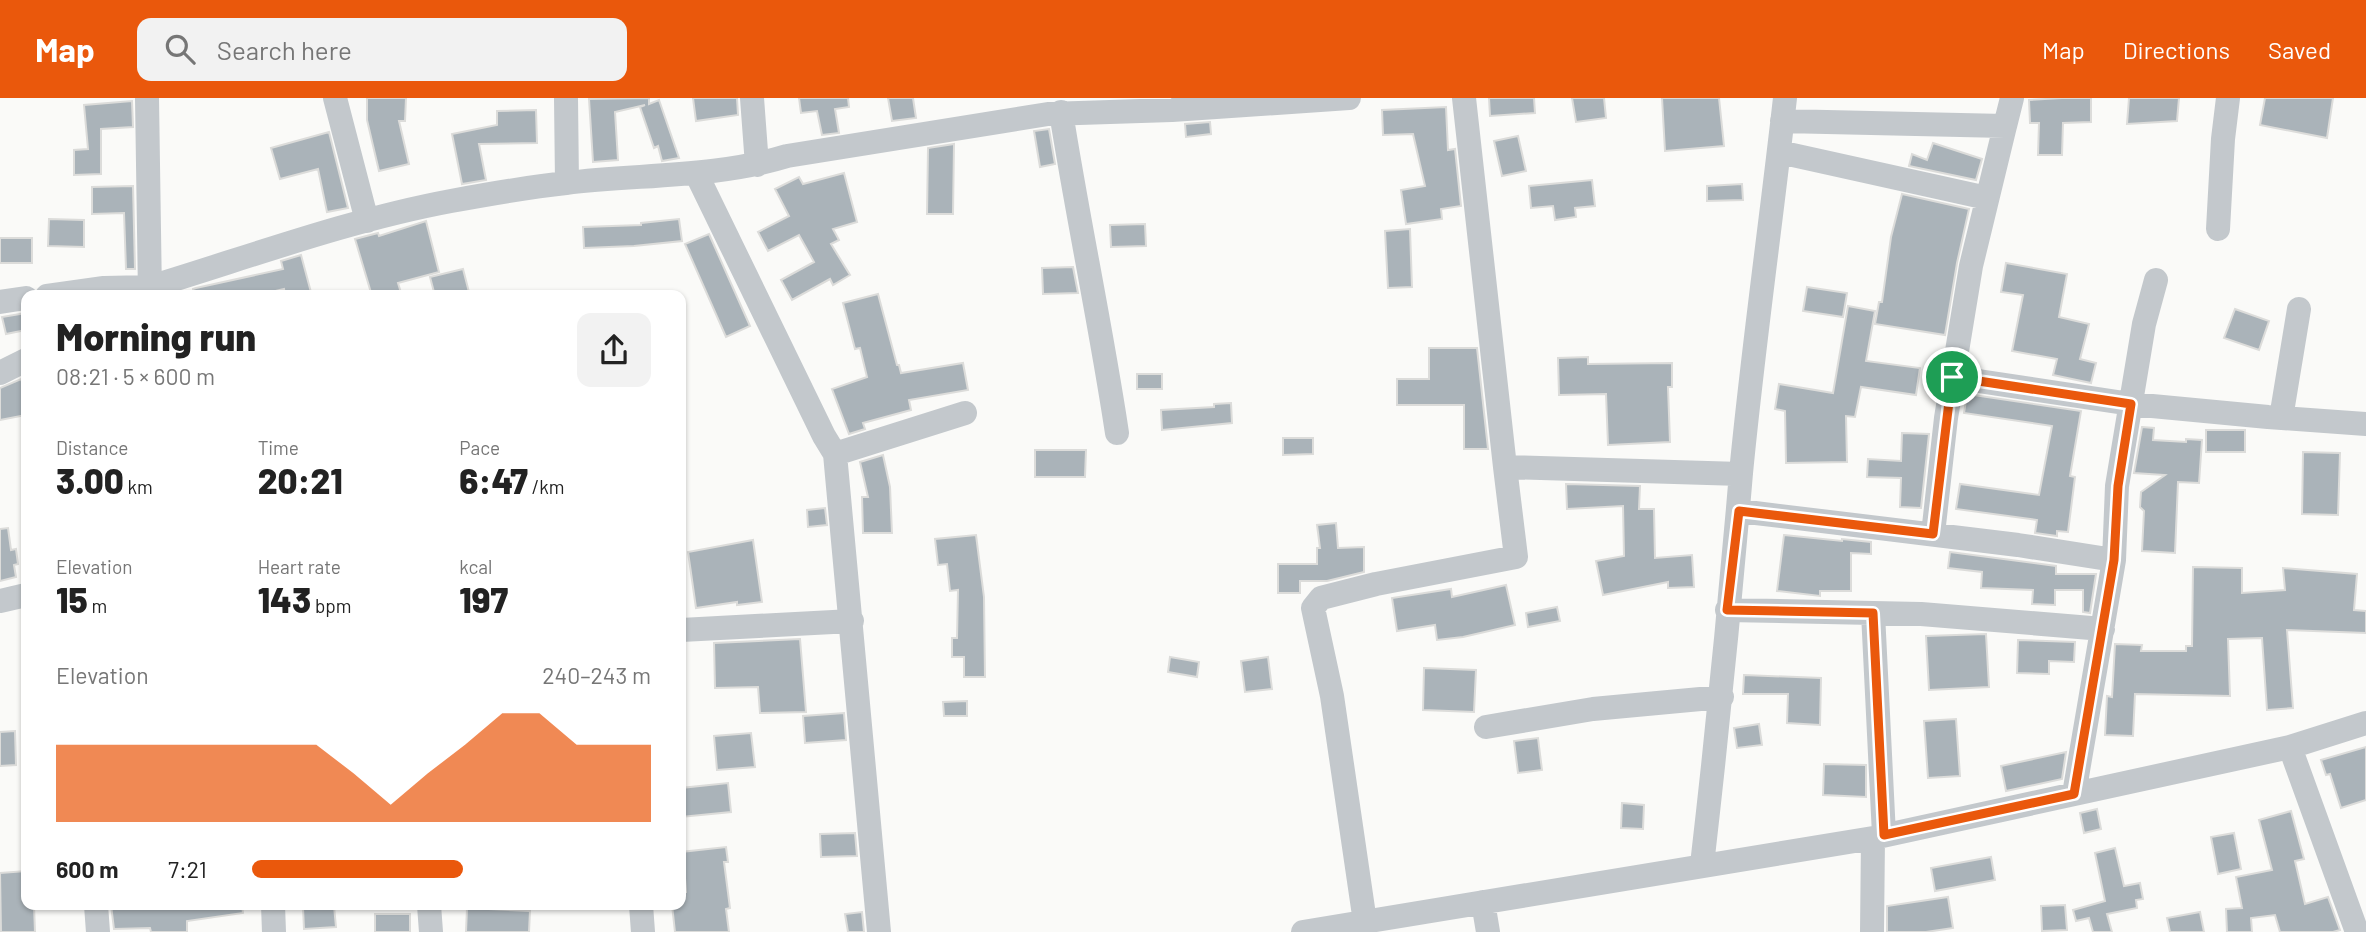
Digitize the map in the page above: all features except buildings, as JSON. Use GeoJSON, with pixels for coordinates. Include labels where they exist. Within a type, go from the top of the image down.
{"type":"FeatureCollection","features":[{"type":"Feature","properties":{"kind":"street"},"geometry":{"type":"LineString","coordinates":[[146,290],[147,98]]}},
{"type":"Feature","properties":{"kind":"street"},"geometry":{"type":"LineString","coordinates":[[335,98],[367,221]]}},
{"type":"Feature","properties":{"kind":"street"},"geometry":{"type":"LineString","coordinates":[[566,98],[567,183]]}},
{"type":"Feature","properties":{"kind":"street"},"geometry":{"type":"LineString","coordinates":[[752,98],[758,165]]}},
{"type":"Feature","properties":{"kind":"street"},"geometry":{"type":"LineString","coordinates":[[155,290],[367,221],[451,201],[567,183],[696,173],[758,165],[787,156],[1061,112],[1172,104],[1349,98]]}},
{"type":"Feature","properties":{"kind":"street"},"geometry":{"type":"LineString","coordinates":[[1365,922],[1332,696],[1313,608],[1321,598],[1516,557],[1464,98]]}},
{"type":"Feature","properties":{"kind":"street"},"geometry":{"type":"LineString","coordinates":[[1933,534],[1952,377],[1971,266],[2012,98]]}},
{"type":"Feature","properties":{"kind":"street"},"geometry":{"type":"LineString","coordinates":[[2218,229],[2228,98]]}},
{"type":"Feature","properties":{"kind":"street"},"geometry":{"type":"LineString","coordinates":[[1702,865],[1722,697],[1727,610],[1741,474],[1784,109],[2005,126]]}},
{"type":"Feature","properties":{"kind":"street"},"geometry":{"type":"LineString","coordinates":[[1061,112],[1076,210],[1107,363],[1117,433]]}},
{"type":"Feature","properties":{"kind":"street"},"geometry":{"type":"LineString","coordinates":[[1779,152],[1987,198]]}},
{"type":"Feature","properties":{"kind":"street"},"geometry":{"type":"LineString","coordinates":[[696,173],[835,454],[879,932]]}},
{"type":"Feature","properties":{"kind":"street"},"geometry":{"type":"LineString","coordinates":[[2074,794],[2114,560],[2118,486],[2131,404],[2144,324],[2156,280]]}},
{"type":"Feature","properties":{"kind":"street"},"geometry":{"type":"LineString","coordinates":[[90,290],[121,290]]}},
{"type":"Feature","properties":{"kind":"street"},"geometry":{"type":"LineString","coordinates":[[0,302],[21,299]]}},
{"type":"Feature","properties":{"kind":"street"},"geometry":{"type":"LineString","coordinates":[[2281,418],[2299,309]]}},
{"type":"Feature","properties":{"kind":"street"},"geometry":{"type":"LineString","coordinates":[[0,373],[21,362]]}},
{"type":"Feature","properties":{"kind":"street"},"geometry":{"type":"LineString","coordinates":[[1952,377],[2131,404],[2366,424]]}},
{"type":"Feature","properties":{"kind":"street"},"geometry":{"type":"LineString","coordinates":[[835,454],[965,413]]}},
{"type":"Feature","properties":{"kind":"street"},"geometry":{"type":"LineString","coordinates":[[1506,467],[1741,474]]}},
{"type":"Feature","properties":{"kind":"street"},"geometry":{"type":"LineString","coordinates":[[1739,511],[1933,534],[2114,560]]}},
{"type":"Feature","properties":{"kind":"street"},"geometry":{"type":"LineString","coordinates":[[0,601],[21,596]]}},
{"type":"Feature","properties":{"kind":"street"},"geometry":{"type":"LineString","coordinates":[[1727,610],[1920,614],[2103,629]]}},
{"type":"Feature","properties":{"kind":"street"},"geometry":{"type":"LineString","coordinates":[[1872,932],[1878,836],[1873,613]]}},
{"type":"Feature","properties":{"kind":"street"},"geometry":{"type":"LineString","coordinates":[[686,631],[852,621]]}},
{"type":"Feature","properties":{"kind":"street"},"geometry":{"type":"LineString","coordinates":[[1486,727],[1593,709],[1722,697]]}},
{"type":"Feature","properties":{"kind":"street"},"geometry":{"type":"LineString","coordinates":[[1303,932],[1878,836],[2290,747],[2366,723]]}},
{"type":"Feature","properties":{"kind":"street"},"geometry":{"type":"LineString","coordinates":[[2290,747],[2357,932]]}},
{"type":"Feature","properties":{"kind":"street"},"geometry":{"type":"LineString","coordinates":[[1483,902],[1488,932]]}},
{"type":"Feature","properties":{"kind":"street"},"geometry":{"type":"LineString","coordinates":[[96,910],[98,932]]}},
{"type":"Feature","properties":{"kind":"street"},"geometry":{"type":"LineString","coordinates":[[273,910],[274,932]]}},
{"type":"Feature","properties":{"kind":"street"},"geometry":{"type":"LineString","coordinates":[[429,910],[431,932]]}},
{"type":"Feature","properties":{"kind":"street"},"geometry":{"type":"LineString","coordinates":[[641,910],[643,932]]}},
{"type":"Feature","properties":{"kind":"route"},"geometry":{"type":"LineString","coordinates":[[1952,377],[2131,404],[2118,486],[2114,560],[2074,794],[1884,835],[1873,613],[1727,610],[1739,511],[1933,534],[1952,377]]}}]}
